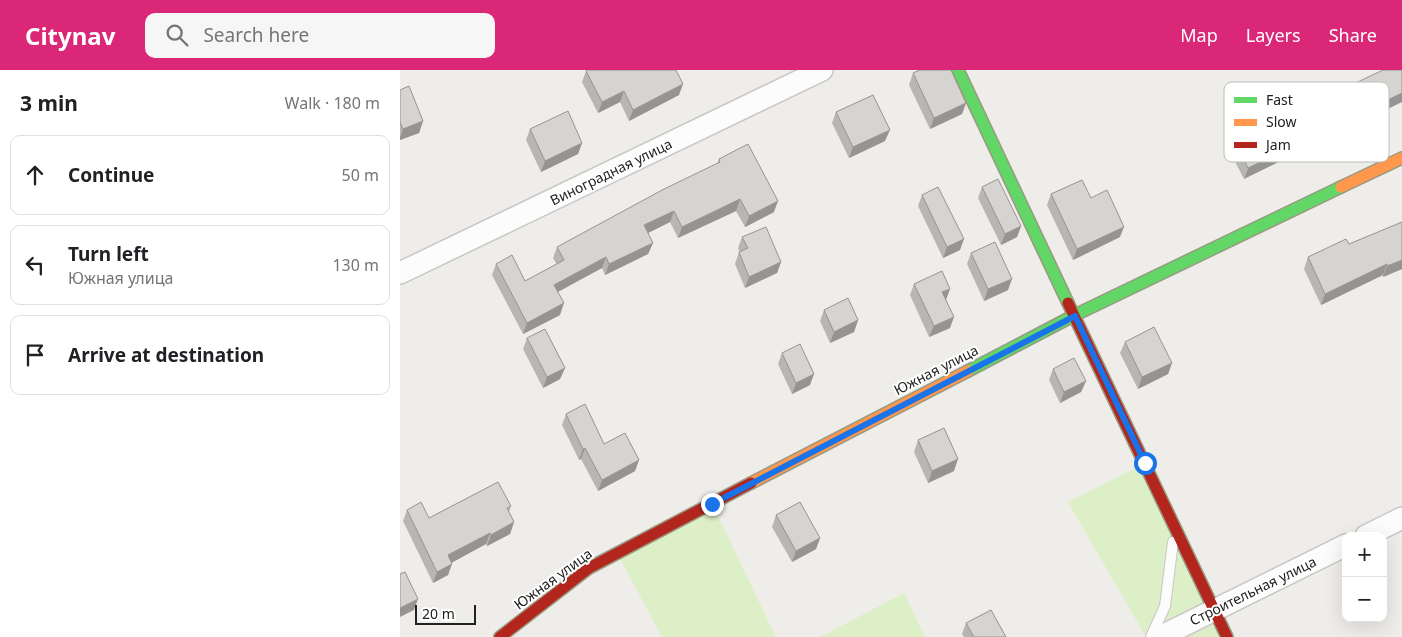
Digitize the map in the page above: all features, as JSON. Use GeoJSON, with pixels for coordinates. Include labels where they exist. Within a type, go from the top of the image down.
{"type":"FeatureCollection","features":[{"type":"Feature","properties":{"kind":"street","name":"Виноградная улица"},"geometry":{"type":"LineString","coordinates":[[400,274],[822,70]]}},
{"type":"Feature","properties":{"kind":"street"},"geometry":{"type":"LineString","coordinates":[[958,70],[1227,637]]}},
{"type":"Feature","properties":{"kind":"street","name":"Южная улица"},"geometry":{"type":"LineString","coordinates":[[500,637],[589,568],[1075,316],[1402,158]]}},
{"type":"Feature","properties":{"kind":"street"},"geometry":{"type":"LineString","coordinates":[[1374,532],[1402,518]]}},
{"type":"Feature","properties":{"kind":"street","name":"Строительная улица"},"geometry":{"type":"LineString","coordinates":[[1160,637],[1342,547]]}},
{"type":"Feature","properties":{"kind":"lane"},"geometry":{"type":"LineString","coordinates":[[1151,637],[1166,606],[1170,584],[1175,526]]}},
{"type":"Feature","properties":{"kind":"green space"},"geometry":{"type":"Polygon","coordinates":[[[1145,463],[1227,637],[1146,637],[1068,502],[1145,463]]]}},
{"type":"Feature","properties":{"kind":"green space"},"geometry":{"type":"Polygon","coordinates":[[[712,504],[776,637],[662,637],[617,553],[712,504]]]}},
{"type":"Feature","properties":{"kind":"green space"},"geometry":{"type":"Polygon","coordinates":[[[904,593],[925,637],[820,637],[904,593]]]}},
{"type":"Feature","properties":{"kind":"building"},"geometry":{"type":"Polygon","coordinates":[[[587,70],[676,70],[683,84],[633,110],[624,91],[602,102],[587,70]]]}},
{"type":"Feature","properties":{"kind":"building"},"geometry":{"type":"Polygon","coordinates":[[[920,70],[951,70],[966,103],[934,118],[913,73],[920,70]]]}},
{"type":"Feature","properties":{"kind":"building"},"geometry":{"type":"Polygon","coordinates":[[[1383,70],[1402,70],[1402,93],[1389,99],[1389,82],[1358,82],[1383,70]]]}},
{"type":"Feature","properties":{"kind":"building"},"geometry":{"type":"Polygon","coordinates":[[[409,86],[423,121],[403,129],[400,122],[400,90],[409,86]]]}},
{"type":"Feature","properties":{"kind":"building"},"geometry":{"type":"Polygon","coordinates":[[[873,95],[890,130],[853,147],[836,112],[873,95]]]}},
{"type":"Feature","properties":{"kind":"building"},"geometry":{"type":"Polygon","coordinates":[[[568,111],[582,143],[545,161],[530,129],[568,111]]]}},
{"type":"Feature","properties":{"kind":"building"},"geometry":{"type":"Polygon","coordinates":[[[748,144],[778,201],[749,216],[740,199],[682,227],[674,211],[644,225],[653,243],[609,264],[606,257],[554,285],[564,303],[527,323],[496,264],[512,255],[525,281],[564,260],[557,247],[664,189],[720,162],[719,159],[748,144]]]}},
{"type":"Feature","properties":{"kind":"building"},"geometry":{"type":"Polygon","coordinates":[[[1245,162],[1260,162],[1248,168],[1245,162]]]}},
{"type":"Feature","properties":{"kind":"building"},"geometry":{"type":"Polygon","coordinates":[[[998,179],[1021,226],[1005,234],[982,187],[998,179]]]}},
{"type":"Feature","properties":{"kind":"building"},"geometry":{"type":"Polygon","coordinates":[[[1082,180],[1091,198],[1107,190],[1124,227],[1077,249],[1051,194],[1082,180]]]}},
{"type":"Feature","properties":{"kind":"building"},"geometry":{"type":"Polygon","coordinates":[[[938,187],[964,239],[947,247],[922,195],[938,187]]]}},
{"type":"Feature","properties":{"kind":"building"},"geometry":{"type":"Polygon","coordinates":[[[1402,222],[1402,260],[1387,266],[1387,264],[1325,294],[1308,257],[1346,239],[1349,244],[1402,222]]]}},
{"type":"Feature","properties":{"kind":"building"},"geometry":{"type":"Polygon","coordinates":[[[766,227],[781,262],[749,277],[739,252],[748,248],[742,237],[766,227]]]}},
{"type":"Feature","properties":{"kind":"building"},"geometry":{"type":"Polygon","coordinates":[[[995,242],[1012,279],[988,289],[971,253],[995,242]]]}},
{"type":"Feature","properties":{"kind":"building"},"geometry":{"type":"Polygon","coordinates":[[[942,271],[950,289],[942,292],[954,317],[934,326],[914,284],[942,271]]]}},
{"type":"Feature","properties":{"kind":"building"},"geometry":{"type":"Polygon","coordinates":[[[848,298],[858,320],[834,332],[824,310],[848,298]]]}},
{"type":"Feature","properties":{"kind":"building"},"geometry":{"type":"Polygon","coordinates":[[[1154,327],[1172,363],[1142,377],[1125,342],[1154,327]]]}},
{"type":"Feature","properties":{"kind":"building"},"geometry":{"type":"Polygon","coordinates":[[[545,329],[565,368],[547,377],[527,338],[545,329]]]}},
{"type":"Feature","properties":{"kind":"building"},"geometry":{"type":"Polygon","coordinates":[[[800,344],[814,374],[796,383],[782,353],[800,344]]]}},
{"type":"Feature","properties":{"kind":"building"},"geometry":{"type":"Polygon","coordinates":[[[1074,358],[1086,381],[1064,392],[1053,369],[1074,358]]]}},
{"type":"Feature","properties":{"kind":"building"},"geometry":{"type":"Polygon","coordinates":[[[585,404],[604,444],[625,433],[639,460],[602,480],[585,448],[583,449],[566,414],[585,404]]]}},
{"type":"Feature","properties":{"kind":"building"},"geometry":{"type":"Polygon","coordinates":[[[944,428],[958,459],[932,471],[918,440],[944,428]]]}},
{"type":"Feature","properties":{"kind":"building"},"geometry":{"type":"Polygon","coordinates":[[[498,482],[511,506],[507,508],[514,522],[448,555],[452,564],[437,572],[407,510],[421,502],[429,518],[498,482]]]}},
{"type":"Feature","properties":{"kind":"building"},"geometry":{"type":"Polygon","coordinates":[[[800,502],[820,538],[796,551],[776,515],[800,502]]]}},
{"type":"Feature","properties":{"kind":"building"},"geometry":{"type":"Polygon","coordinates":[[[405,572],[418,599],[400,608],[400,574],[405,572]]]}},
{"type":"Feature","properties":{"kind":"building"},"geometry":{"type":"Polygon","coordinates":[[[991,610],[1006,637],[974,637],[966,623],[991,610]]]}},
{"type":"Feature","properties":{"kind":"traffic: fast"},"geometry":{"type":"LineString","coordinates":[[958,70],[1068,303]]}},
{"type":"Feature","properties":{"kind":"traffic: fast"},"geometry":{"type":"LineString","coordinates":[[968,371],[1075,315],[1341,187]]}},
{"type":"Feature","properties":{"kind":"traffic: slow"},"geometry":{"type":"LineString","coordinates":[[1341,187],[1402,158]]}},
{"type":"Feature","properties":{"kind":"traffic: slow"},"geometry":{"type":"LineString","coordinates":[[751,483],[968,371]]}},
{"type":"Feature","properties":{"kind":"traffic: jam"},"geometry":{"type":"LineString","coordinates":[[1068,303],[1227,637]]}},
{"type":"Feature","properties":{"kind":"traffic: jam"},"geometry":{"type":"LineString","coordinates":[[500,637],[589,568],[751,483]]}},
{"type":"Feature","properties":{"kind":"route"},"geometry":{"type":"LineString","coordinates":[[712,504],[1075,316],[1145,463]]}}]}
